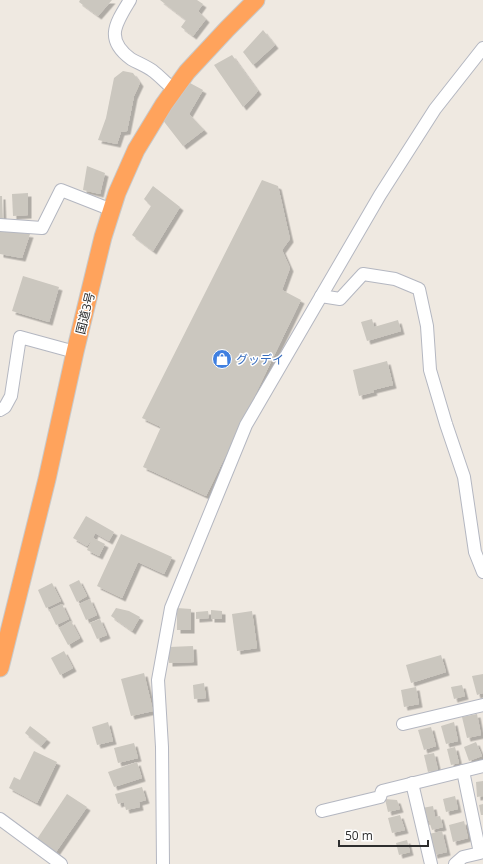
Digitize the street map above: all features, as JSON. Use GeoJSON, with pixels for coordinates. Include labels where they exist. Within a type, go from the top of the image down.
{"type":"FeatureCollection","features":[{"type":"Feature","properties":{"kind":"highway","name":"国道3号"},"geometry":{"type":"LineString","coordinates":[[0,668],[47,480],[75,352],[103,237],[117,193],[136,150],[174,89],[187,72],[256,0]]}},
{"type":"Feature","properties":{"kind":"street"},"geometry":{"type":"LineString","coordinates":[[130,0],[115,27],[117,44],[132,59],[153,71],[174,89]]}},
{"type":"Feature","properties":{"kind":"street"},"geometry":{"type":"LineString","coordinates":[[163,864],[162,754],[158,680],[171,608],[246,425],[380,195],[435,109],[483,48]]}},
{"type":"Feature","properties":{"kind":"street"},"geometry":{"type":"LineString","coordinates":[[0,225],[42,228],[62,190],[112,210]]}},
{"type":"Feature","properties":{"kind":"street"},"geometry":{"type":"LineString","coordinates":[[321,296],[340,299],[364,274],[395,279],[419,289],[427,326],[430,370],[464,477],[475,552],[483,572]]}},
{"type":"Feature","properties":{"kind":"street"},"geometry":{"type":"LineString","coordinates":[[0,410],[5,407],[11,396],[20,337],[75,352]]}},
{"type":"Feature","properties":{"kind":"street"},"geometry":{"type":"LineString","coordinates":[[402,724],[483,705]]}},
{"type":"Feature","properties":{"kind":"street"},"geometry":{"type":"LineString","coordinates":[[322,811],[380,797],[382,791],[483,766]]}},
{"type":"Feature","properties":{"kind":"street"},"geometry":{"type":"LineString","coordinates":[[455,864],[463,857],[480,853],[463,771]]}},
{"type":"Feature","properties":{"kind":"street"},"geometry":{"type":"LineString","coordinates":[[412,783],[431,864]]}},
{"type":"Feature","properties":{"kind":"street"},"geometry":{"type":"LineString","coordinates":[[0,819],[61,864]]}},
{"type":"Feature","properties":{"kind":"building"},"geometry":{"type":"Polygon","coordinates":[[[80,0],[112,0],[98,16],[79,2],[80,0]]]}},
{"type":"Feature","properties":{"kind":"building"},"geometry":{"type":"Polygon","coordinates":[[[160,0],[197,0],[203,4],[198,11],[206,19],[193,36],[181,27],[186,20],[160,0]]]}},
{"type":"Feature","properties":{"kind":"building"},"geometry":{"type":"Polygon","coordinates":[[[263,30],[275,45],[253,65],[243,52],[263,30]]]}},
{"type":"Feature","properties":{"kind":"building"},"geometry":{"type":"Polygon","coordinates":[[[232,55],[258,91],[243,107],[214,65],[232,55]]]}},
{"type":"Feature","properties":{"kind":"building"},"geometry":{"type":"Polygon","coordinates":[[[123,71],[133,73],[140,83],[134,96],[127,131],[121,132],[117,144],[98,140],[106,118],[114,78],[123,71]]]}},
{"type":"Feature","properties":{"kind":"building"},"geometry":{"type":"Polygon","coordinates":[[[190,83],[203,90],[189,114],[204,130],[183,146],[162,119],[190,83]]]}},
{"type":"Feature","properties":{"kind":"building"},"geometry":{"type":"Polygon","coordinates":[[[87,166],[105,173],[100,194],[83,190],[87,166]]]}},
{"type":"Feature","properties":{"kind":"building","name":"グッデイ"},"geometry":{"type":"Polygon","coordinates":[[[262,180],[278,186],[290,239],[282,250],[290,268],[282,290],[301,300],[206,496],[143,467],[161,427],[142,418],[262,180]]]}},
{"type":"Feature","properties":{"kind":"building"},"geometry":{"type":"Polygon","coordinates":[[[153,186],[180,207],[153,251],[132,235],[151,206],[144,199],[153,186]]]}},
{"type":"Feature","properties":{"kind":"building"},"geometry":{"type":"Polygon","coordinates":[[[28,193],[28,215],[13,216],[12,194],[28,193]]]}},
{"type":"Feature","properties":{"kind":"building"},"geometry":{"type":"Polygon","coordinates":[[[0,196],[2,196],[3,221],[0,222],[0,196]]]}},
{"type":"Feature","properties":{"kind":"building"},"geometry":{"type":"Polygon","coordinates":[[[0,230],[30,234],[22,258],[0,254],[0,230]]]}},
{"type":"Feature","properties":{"kind":"building"},"geometry":{"type":"Polygon","coordinates":[[[23,276],[59,287],[49,322],[12,311],[23,276]]]}},
{"type":"Feature","properties":{"kind":"building"},"geometry":{"type":"Polygon","coordinates":[[[372,319],[374,327],[398,320],[401,331],[367,341],[361,322],[372,319]]]}},
{"type":"Feature","properties":{"kind":"building"},"geometry":{"type":"Polygon","coordinates":[[[387,361],[393,385],[373,390],[374,392],[359,396],[353,370],[387,361]]]}},
{"type":"Feature","properties":{"kind":"building"},"geometry":{"type":"Polygon","coordinates":[[[86,516],[114,532],[109,541],[95,533],[87,546],[73,538],[86,516]]]}},
{"type":"Feature","properties":{"kind":"building"},"geometry":{"type":"Polygon","coordinates":[[[121,534],[172,557],[164,574],[138,562],[122,598],[97,586],[121,534]]]}},
{"type":"Feature","properties":{"kind":"building"},"geometry":{"type":"Polygon","coordinates":[[[93,538],[105,544],[99,556],[87,550],[93,538]]]}},
{"type":"Feature","properties":{"kind":"building"},"geometry":{"type":"Polygon","coordinates":[[[79,580],[87,596],[77,602],[69,585],[79,580]]]}},
{"type":"Feature","properties":{"kind":"building"},"geometry":{"type":"Polygon","coordinates":[[[52,583],[61,601],[46,608],[38,590],[52,583]]]}},
{"type":"Feature","properties":{"kind":"building"},"geometry":{"type":"Polygon","coordinates":[[[90,599],[97,615],[86,620],[79,604],[90,599]]]}},
{"type":"Feature","properties":{"kind":"building"},"geometry":{"type":"Polygon","coordinates":[[[62,604],[69,619],[56,625],[49,610],[62,604]]]}},
{"type":"Feature","properties":{"kind":"building"},"geometry":{"type":"Polygon","coordinates":[[[116,608],[129,611],[140,617],[132,631],[111,616],[116,608]]]}},
{"type":"Feature","properties":{"kind":"building"},"geometry":{"type":"Polygon","coordinates":[[[177,608],[191,609],[191,630],[177,630],[177,608]]]}},
{"type":"Feature","properties":{"kind":"building"},"geometry":{"type":"Polygon","coordinates":[[[211,610],[222,611],[222,619],[211,619],[211,610]]]}},
{"type":"Feature","properties":{"kind":"building"},"geometry":{"type":"Polygon","coordinates":[[[208,611],[209,618],[196,619],[196,612],[208,611]]]}},
{"type":"Feature","properties":{"kind":"building"},"geometry":{"type":"Polygon","coordinates":[[[252,611],[257,648],[237,651],[232,614],[252,611]]]}},
{"type":"Feature","properties":{"kind":"building"},"geometry":{"type":"Polygon","coordinates":[[[100,619],[107,635],[97,639],[90,623],[100,619]]]}},
{"type":"Feature","properties":{"kind":"building"},"geometry":{"type":"Polygon","coordinates":[[[71,621],[80,638],[68,645],[59,628],[71,621]]]}},
{"type":"Feature","properties":{"kind":"building"},"geometry":{"type":"Polygon","coordinates":[[[193,646],[194,662],[169,663],[169,647],[193,646]]]}},
{"type":"Feature","properties":{"kind":"building"},"geometry":{"type":"Polygon","coordinates":[[[64,651],[73,668],[60,675],[51,658],[64,651]]]}},
{"type":"Feature","properties":{"kind":"building"},"geometry":{"type":"Polygon","coordinates":[[[441,655],[446,672],[411,683],[406,665],[441,655]]]}},
{"type":"Feature","properties":{"kind":"building"},"geometry":{"type":"Polygon","coordinates":[[[144,673],[153,711],[131,716],[121,679],[144,673]]]}},
{"type":"Feature","properties":{"kind":"building"},"geometry":{"type":"Polygon","coordinates":[[[483,674],[483,693],[477,695],[472,676],[483,674]]]}},
{"type":"Feature","properties":{"kind":"building"},"geometry":{"type":"Polygon","coordinates":[[[204,683],[206,698],[194,699],[193,685],[204,683]]]}},
{"type":"Feature","properties":{"kind":"building"},"geometry":{"type":"Polygon","coordinates":[[[462,685],[465,696],[454,699],[451,687],[462,685]]]}},
{"type":"Feature","properties":{"kind":"building"},"geometry":{"type":"Polygon","coordinates":[[[416,687],[419,704],[404,707],[401,690],[416,687]]]}},
{"type":"Feature","properties":{"kind":"building"},"geometry":{"type":"Polygon","coordinates":[[[477,714],[481,735],[467,738],[462,717],[477,714]]]}},
{"type":"Feature","properties":{"kind":"building"},"geometry":{"type":"Polygon","coordinates":[[[108,722],[113,741],[97,745],[92,727],[108,722]]]}},
{"type":"Feature","properties":{"kind":"building"},"geometry":{"type":"Polygon","coordinates":[[[454,722],[458,741],[446,744],[441,726],[454,722]]]}},
{"type":"Feature","properties":{"kind":"building"},"geometry":{"type":"Polygon","coordinates":[[[30,726],[47,739],[41,746],[25,733],[30,726]]]}},
{"type":"Feature","properties":{"kind":"building"},"geometry":{"type":"Polygon","coordinates":[[[431,727],[436,746],[424,750],[418,730],[431,727]]]}},
{"type":"Feature","properties":{"kind":"building"},"geometry":{"type":"Polygon","coordinates":[[[476,742],[482,756],[469,761],[464,747],[476,742]]]}},
{"type":"Feature","properties":{"kind":"building"},"geometry":{"type":"Polygon","coordinates":[[[134,743],[138,758],[118,763],[114,748],[134,743]]]}},
{"type":"Feature","properties":{"kind":"building"},"geometry":{"type":"Polygon","coordinates":[[[455,747],[459,763],[451,765],[447,749],[455,747]]]}},
{"type":"Feature","properties":{"kind":"building"},"geometry":{"type":"Polygon","coordinates":[[[34,751],[57,762],[37,803],[9,788],[14,777],[20,780],[34,751]]]}},
{"type":"Feature","properties":{"kind":"building"},"geometry":{"type":"Polygon","coordinates":[[[434,753],[438,770],[428,772],[424,755],[434,753]]]}},
{"type":"Feature","properties":{"kind":"building"},"geometry":{"type":"Polygon","coordinates":[[[137,762],[142,778],[114,787],[108,772],[137,762]]]}},
{"type":"Feature","properties":{"kind":"building"},"geometry":{"type":"Polygon","coordinates":[[[483,781],[483,796],[477,797],[476,782],[483,781]]]}},
{"type":"Feature","properties":{"kind":"building"},"geometry":{"type":"Polygon","coordinates":[[[142,787],[146,800],[139,802],[140,807],[126,810],[124,802],[118,804],[115,794],[142,787]]]}},
{"type":"Feature","properties":{"kind":"building"},"geometry":{"type":"Polygon","coordinates":[[[67,794],[87,807],[56,852],[37,839],[67,794]]]}},
{"type":"Feature","properties":{"kind":"building"},"geometry":{"type":"Polygon","coordinates":[[[455,796],[458,809],[446,812],[443,799],[455,796]]]}},
{"type":"Feature","properties":{"kind":"building"},"geometry":{"type":"Polygon","coordinates":[[[385,799],[397,800],[400,809],[388,812],[385,799]]]}},
{"type":"Feature","properties":{"kind":"building"},"geometry":{"type":"Polygon","coordinates":[[[483,804],[483,815],[481,815],[479,805],[483,804]]]}},
{"type":"Feature","properties":{"kind":"building"},"geometry":{"type":"Polygon","coordinates":[[[433,806],[435,817],[440,816],[443,827],[432,830],[429,821],[425,821],[422,808],[433,806]]]}},
{"type":"Feature","properties":{"kind":"building"},"geometry":{"type":"Polygon","coordinates":[[[400,815],[405,830],[392,833],[388,818],[400,815]]]}},
{"type":"Feature","properties":{"kind":"building"},"geometry":{"type":"Polygon","coordinates":[[[464,821],[468,838],[453,842],[449,825],[464,821]]]}},
{"type":"Feature","properties":{"kind":"building"},"geometry":{"type":"Polygon","coordinates":[[[442,831],[447,852],[434,855],[429,834],[442,831]]]}},
{"type":"Feature","properties":{"kind":"building"},"geometry":{"type":"Polygon","coordinates":[[[407,840],[410,852],[399,855],[396,843],[407,840]]]}},
{"type":"Feature","properties":{"kind":"place","name":"グッデイ"},"geometry":{"type":"Point","coordinates":[222,359]}}]}
